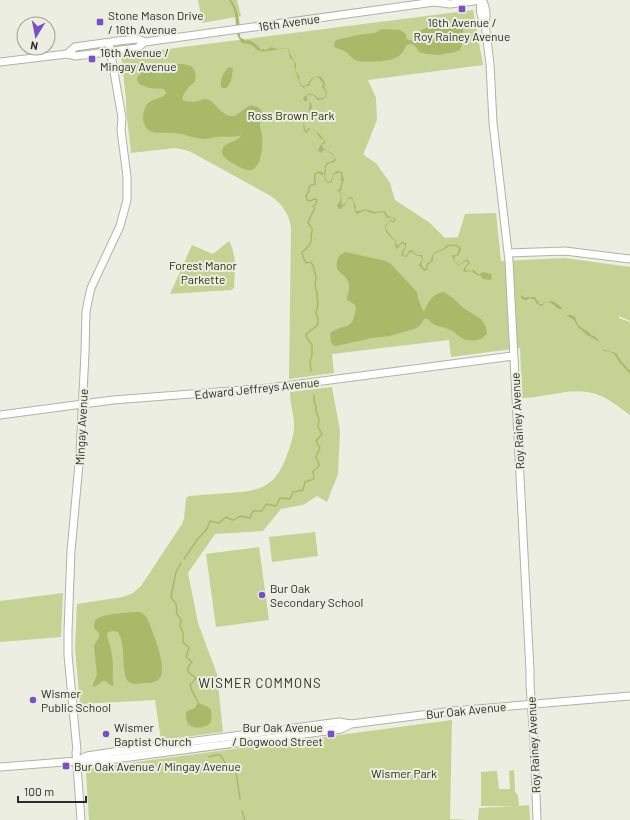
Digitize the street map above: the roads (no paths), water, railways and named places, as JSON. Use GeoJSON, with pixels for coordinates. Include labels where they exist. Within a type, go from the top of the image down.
{"type":"FeatureCollection","features":[{"type":"Feature","properties":{"kind":"street","name":"16th Avenue"},"geometry":{"type":"LineString","coordinates":[[0,62],[67,54],[76,56],[137,48],[145,42],[436,1],[450,4],[482,0]]}},
{"type":"Feature","properties":{"kind":"street","name":"Roy Rainey Avenue"},"geometry":{"type":"LineString","coordinates":[[482,0],[485,6],[493,122],[510,273],[537,820]]}},
{"type":"Feature","properties":{"kind":"street","name":"16th Avenue"},"geometry":{"type":"LineString","coordinates":[[67,54],[75,47],[108,43],[118,40],[137,38],[145,42]]}},
{"type":"Feature","properties":{"kind":"street","name":"Mingay Avenue"},"geometry":{"type":"LineString","coordinates":[[81,820],[77,750],[68,655],[68,631],[71,551],[80,453],[85,322],[88,301],[94,282],[120,226],[127,195],[127,176],[121,130],[122,118],[108,43]]}},
{"type":"Feature","properties":{"kind":"street"},"geometry":{"type":"LineString","coordinates":[[508,253],[565,251],[630,259]]}},
{"type":"Feature","properties":{"kind":"street","name":"Edward Jeffreys Avenue"},"geometry":{"type":"LineString","coordinates":[[0,415],[125,399],[269,388],[513,356]]}},
{"type":"Feature","properties":{"kind":"street","name":"Bur Oak Avenue"},"geometry":{"type":"LineString","coordinates":[[0,767],[77,761],[85,763],[334,730],[341,729],[351,724],[453,711],[630,696]]}},
{"type":"Feature","properties":{"kind":"waterway"},"geometry":{"type":"LineString","coordinates":[[311,371],[310,361],[312,355],[312,345],[306,334],[318,324],[316,314],[318,303],[315,285],[316,277],[313,265],[310,262],[306,263],[302,252],[308,247],[311,241],[312,229],[308,223],[315,208],[313,206],[316,204],[317,200],[307,200],[306,196],[309,191],[309,187],[315,184],[316,173],[324,173]]}},
{"type":"Feature","properties":{"kind":"waterway"},"geometry":{"type":"LineString","coordinates":[[184,559],[197,540],[207,529],[210,521],[219,523],[226,517],[233,520],[240,516],[250,518],[252,512],[262,511],[266,504],[276,506],[280,498],[290,499],[293,492],[303,490],[305,482],[314,479],[313,471],[319,466],[316,457],[320,448],[316,441],[322,434],[318,427],[319,419],[316,411],[314,395]]}},
{"type":"Feature","properties":{"kind":"waterway"},"geometry":{"type":"LineString","coordinates":[[181,563],[176,572],[171,597],[176,604],[177,614],[181,620],[180,626],[183,633],[183,642],[189,648],[186,657],[192,662],[188,667],[188,672],[196,678],[190,685],[198,702]]}},
{"type":"Feature","properties":{"kind":"waterway"},"geometry":{"type":"LineString","coordinates":[[209,757],[220,755],[228,766],[235,772]]}},
{"type":"Feature","properties":{"kind":"waterway"},"geometry":{"type":"LineString","coordinates":[[236,773],[240,799]]}},
{"type":"Feature","properties":{"kind":"waterway"},"geometry":{"type":"LineString","coordinates":[[242,811],[245,820]]}},
{"type":"Feature","properties":{"kind":"place","name":"16th Avenue / Roy Rainey Avenue"},"geometry":{"type":"Point","coordinates":[462,9]}},
{"type":"Feature","properties":{"kind":"place","name":"Stone Mason Drive / 16th Avenue"},"geometry":{"type":"Point","coordinates":[100,22]}},
{"type":"Feature","properties":{"kind":"place","name":"16th Avenue / Mingay Avenue"},"geometry":{"type":"Point","coordinates":[92,59]}},
{"type":"Feature","properties":{"kind":"place","name":"Bur Oak Secondary School"},"geometry":{"type":"Point","coordinates":[262,595]}},
{"type":"Feature","properties":{"kind":"place","name":"Wismer Public School"},"geometry":{"type":"Point","coordinates":[33,700]}},
{"type":"Feature","properties":{"kind":"place","name":"Wismer Baptist Church"},"geometry":{"type":"Point","coordinates":[106,734]}},
{"type":"Feature","properties":{"kind":"place","name":"Bur Oak Avenue / Dogwood Street"},"geometry":{"type":"Point","coordinates":[331,734]}},
{"type":"Feature","properties":{"kind":"place","name":"Bur Oak Avenue / Mingay Avenue"},"geometry":{"type":"Point","coordinates":[66,766]}},
{"type":"Feature","properties":{"kind":"district","name":"WISMER COMMONS"},"geometry":{"type":"Point","coordinates":[260,683]}},
{"type":"Feature","properties":{"kind":"park label","name":"Ross Brown Park"},"geometry":{"type":"Point","coordinates":[291,115]}},
{"type":"Feature","properties":{"kind":"park label","name":"Forest Manor Parkette"},"geometry":{"type":"Point","coordinates":[203,272]}},
{"type":"Feature","properties":{"kind":"park label","name":"Wismer Park"},"geometry":{"type":"Point","coordinates":[404,773]}}]}
